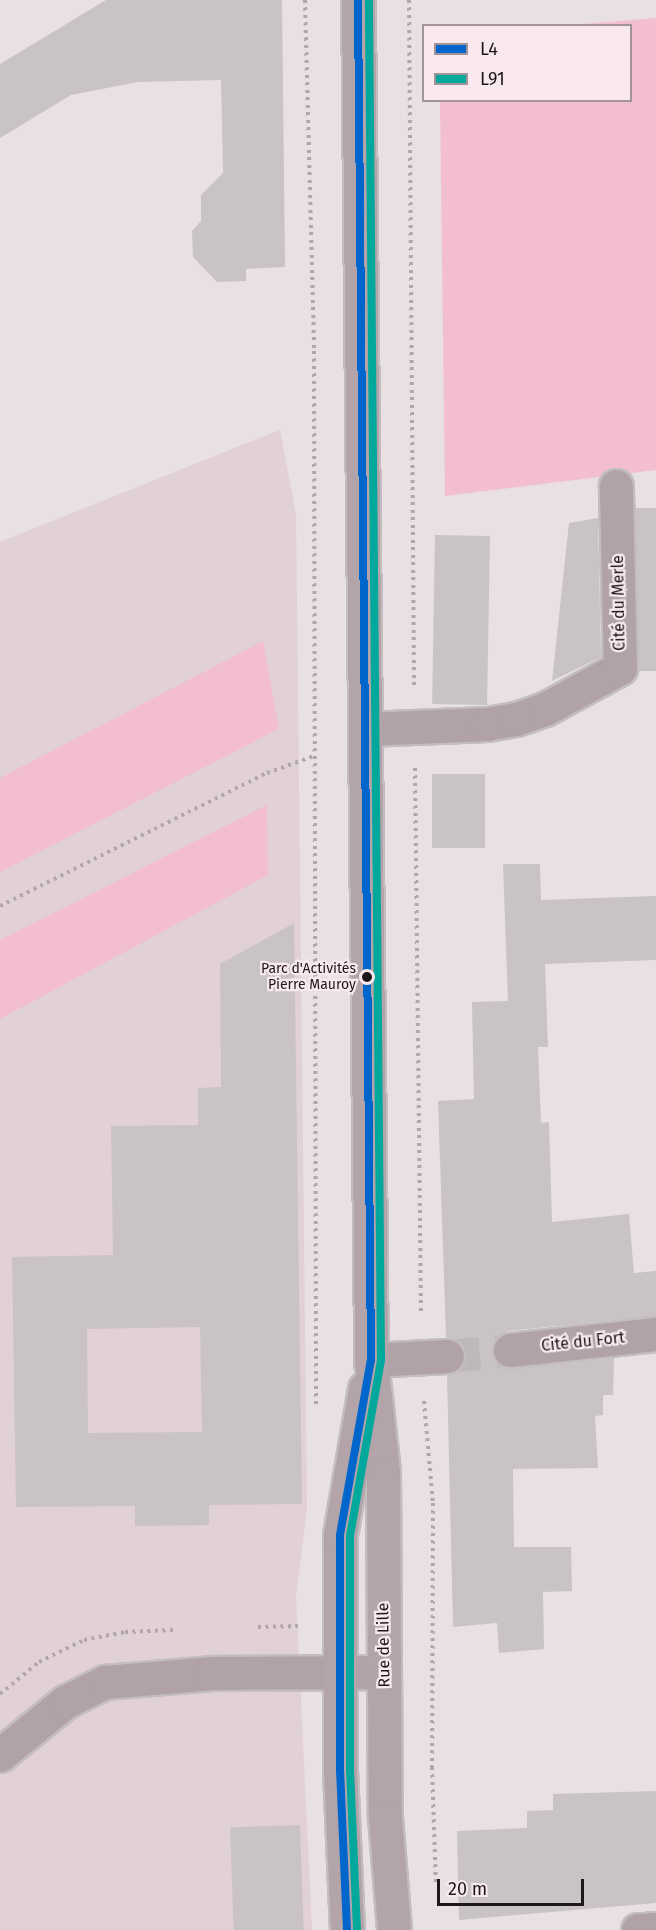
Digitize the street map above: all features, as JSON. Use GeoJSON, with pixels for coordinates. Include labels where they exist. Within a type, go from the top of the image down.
{"type":"FeatureCollection","features":[{"type":"Feature","properties":{"kind":"main road","name":"Rue de Lille"},"geometry":{"type":"LineString","coordinates":[[358,0],[371,1360],[383,1473],[386,1846],[394,1930]]}},
{"type":"Feature","properties":{"kind":"main road","name":"Rue de Lille"},"geometry":{"type":"LineString","coordinates":[[347,1930],[340,1673],[342,1511],[371,1360]]}},
{"type":"Feature","properties":{"kind":"street","name":"Cité du Merle"},"geometry":{"type":"LineString","coordinates":[[365,729],[414,728],[516,719],[545,709],[620,669],[616,486]]}},
{"type":"Feature","properties":{"kind":"street","name":"Cité du Fort"},"geometry":{"type":"LineString","coordinates":[[510,1350],[656,1334]]}},
{"type":"Feature","properties":{"kind":"street"},"geometry":{"type":"LineString","coordinates":[[371,1360],[434,1357]]}},
{"type":"Feature","properties":{"kind":"street"},"geometry":{"type":"LineString","coordinates":[[0,1755],[64,1702],[105,1682],[148,1676],[384,1672]]}},
{"type":"Feature","properties":{"kind":"street"},"geometry":{"type":"LineString","coordinates":[[638,1930],[656,1929]]}},
{"type":"Feature","properties":{"kind":"path"},"geometry":{"type":"LineString","coordinates":[[305,0],[314,351],[316,1409]]}},
{"type":"Feature","properties":{"kind":"path"},"geometry":{"type":"LineString","coordinates":[[409,0],[414,728],[434,1357],[432,1767],[436,1891]]}},
{"type":"Feature","properties":{"kind":"path"},"geometry":{"type":"LineString","coordinates":[[0,906],[267,773],[314,756]]}},
{"type":"Feature","properties":{"kind":"shaded area"},"geometry":{"type":"Polygon","coordinates":[[[656,18],[656,470],[445,496],[440,102],[632,102],[632,24],[584,24],[656,18]]]}},
{"type":"Feature","properties":{"kind":"shaded area"},"geometry":{"type":"Polygon","coordinates":[[[280,430],[296,514],[307,1509],[296,1596],[312,1930],[0,1930],[0,542],[280,430]]]}},
{"type":"Feature","properties":{"kind":"shaded area"},"geometry":{"type":"Polygon","coordinates":[[[263,641],[279,729],[0,872],[0,778],[263,641]]]}},
{"type":"Feature","properties":{"kind":"shaded area"},"geometry":{"type":"Polygon","coordinates":[[[267,805],[268,875],[0,1019],[0,940],[267,805]]]}},
{"type":"Feature","properties":{"kind":"building"},"geometry":{"type":"Polygon","coordinates":[[[106,0],[282,0],[285,267],[246,269],[246,281],[217,282],[193,257],[192,231],[201,221],[201,195],[223,173],[221,80],[138,82],[71,95],[0,138],[0,64],[106,0]]]}},
{"type":"Feature","properties":{"kind":"building"},"geometry":{"type":"Polygon","coordinates":[[[635,508],[656,508],[656,671],[635,671],[635,508]]]}},
{"type":"Feature","properties":{"kind":"building"},"geometry":{"type":"Polygon","coordinates":[[[598,518],[601,657],[552,681],[569,523],[598,518]]]}},
{"type":"Feature","properties":{"kind":"building"},"geometry":{"type":"Polygon","coordinates":[[[435,535],[490,536],[487,705],[432,704],[435,535]]]}},
{"type":"Feature","properties":{"kind":"building"},"geometry":{"type":"Polygon","coordinates":[[[432,774],[485,774],[485,848],[432,848],[432,774]]]}},
{"type":"Feature","properties":{"kind":"building"},"geometry":{"type":"Polygon","coordinates":[[[503,864],[540,864],[541,900],[656,896],[656,960],[545,964],[548,1047],[538,1047],[541,1123],[549,1122],[552,1222],[629,1214],[634,1273],[656,1271],[656,1316],[508,1331],[493,1342],[495,1361],[511,1369],[614,1358],[613,1395],[603,1395],[603,1415],[595,1416],[598,1468],[513,1469],[514,1547],[571,1547],[572,1591],[543,1592],[544,1649],[499,1653],[497,1623],[453,1627],[447,1375],[458,1371],[466,1356],[462,1345],[446,1337],[438,1101],[474,1099],[472,1002],[508,1001],[503,864]]]}},
{"type":"Feature","properties":{"kind":"building"},"geometry":{"type":"Polygon","coordinates":[[[294,923],[302,1504],[209,1505],[209,1525],[135,1526],[135,1506],[16,1507],[12,1257],[113,1255],[111,1126],[198,1125],[198,1088],[221,1087],[220,964],[294,923]],[[200,1327],[87,1329],[88,1433],[202,1432],[200,1327]]]}},
{"type":"Feature","properties":{"kind":"building"},"geometry":{"type":"Polygon","coordinates":[[[656,1791],[656,1903],[459,1920],[457,1831],[527,1828],[527,1811],[553,1810],[553,1794],[656,1791]]]}},
{"type":"Feature","properties":{"kind":"building"},"geometry":{"type":"Polygon","coordinates":[[[300,1825],[304,1930],[234,1930],[230,1827],[300,1825]]]}},
{"type":"Feature","properties":{"kind":"tunnel"},"geometry":{"type":"LineString","coordinates":[[447,1356],[510,1350]]}},
{"type":"Feature","properties":{"kind":"transit line","name":"L4"},"geometry":{"type":"LineString","coordinates":[[347,1930],[340,1771],[340,1535],[371,1360],[358,0]]}},
{"type":"Feature","properties":{"kind":"transit line","name":"L91"},"geometry":{"type":"LineString","coordinates":[[357,1930],[350,1771],[350,1536],[381,1360],[369,0]]}},
{"type":"Feature","properties":{"kind":"place","name":"Parc d'Activités Pierre Mauroy"},"geometry":{"type":"Point","coordinates":[367,977]}}]}
